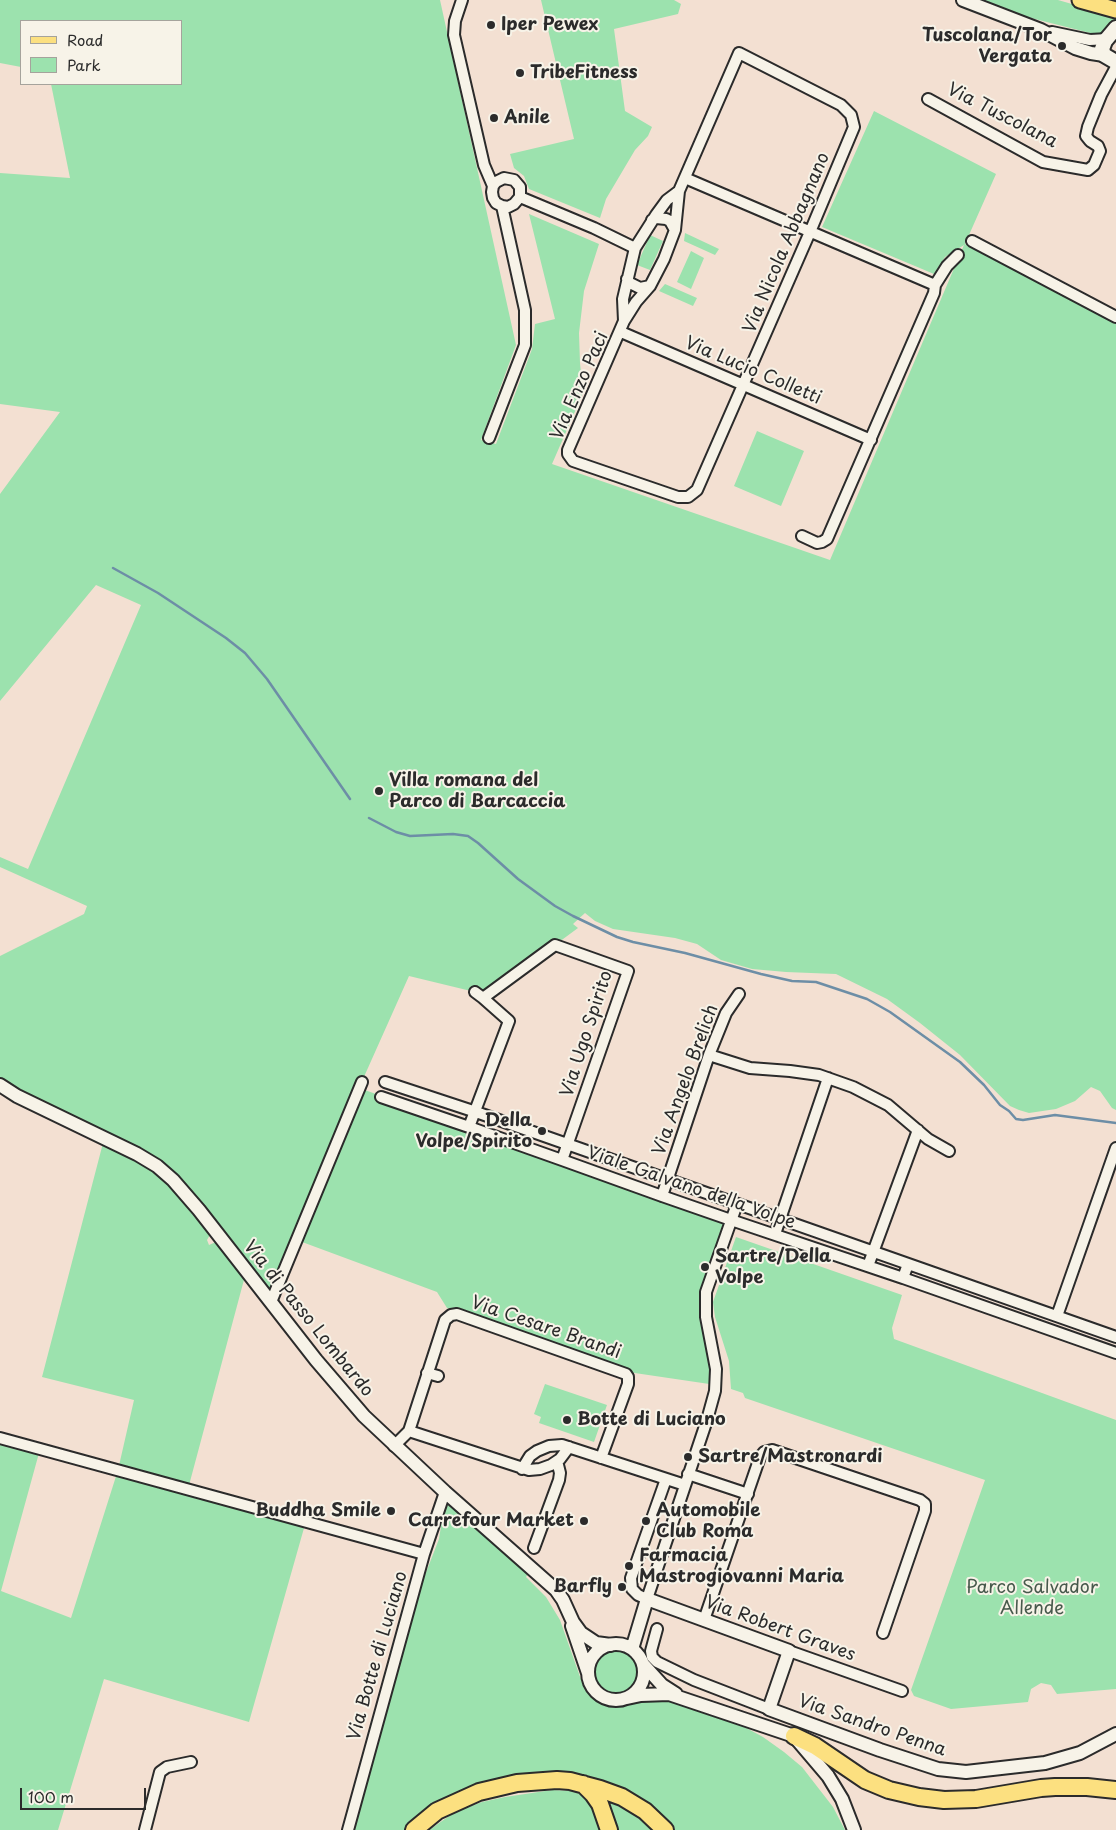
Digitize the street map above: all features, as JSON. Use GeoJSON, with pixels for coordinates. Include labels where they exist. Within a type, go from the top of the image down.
{"type":"FeatureCollection","features":[{"type":"Feature","properties":{"kind":"highway"},"geometry":{"type":"LineString","coordinates":[[794,1736],[815,1746],[865,1780],[889,1790],[919,1797],[944,1800],[976,1799],[1056,1787],[1116,1790]]}},
{"type":"Feature","properties":{"kind":"highway"},"geometry":{"type":"LineString","coordinates":[[414,1830],[431,1815],[471,1795],[517,1783],[557,1780],[604,1790],[626,1800],[650,1816],[665,1830]]}},
{"type":"Feature","properties":{"kind":"highway"},"geometry":{"type":"LineString","coordinates":[[583,1784],[600,1804],[609,1830]]}},
{"type":"Feature","properties":{"kind":"main road"},"geometry":{"type":"LineString","coordinates":[[1080,0],[1112,9]]}},
{"type":"Feature","properties":{"kind":"main road"},"geometry":{"type":"LineString","coordinates":[[1110,58],[1102,49],[1103,44],[1112,35]]}},
{"type":"Feature","properties":{"kind":"street"},"geometry":{"type":"LineString","coordinates":[[462,0],[455,21],[454,35],[484,166],[493,186]]}},
{"type":"Feature","properties":{"kind":"street"},"geometry":{"type":"LineString","coordinates":[[963,0],[1041,30],[1075,48],[1110,58]]}},
{"type":"Feature","properties":{"kind":"street"},"geometry":{"type":"LineString","coordinates":[[1041,30],[1090,40],[1112,35]]}},
{"type":"Feature","properties":{"kind":"street","name":"Via Enzo Paci"},"geometry":{"type":"LineString","coordinates":[[688,497],[678,497],[573,460],[568,454],[568,450],[621,332],[624,321],[636,302],[650,286],[664,259],[675,230],[679,191],[739,53]]}},
{"type":"Feature","properties":{"kind":"street","name":"Via Nicola Abbagnano"},"geometry":{"type":"LineString","coordinates":[[688,497],[697,490],[854,127],[851,115],[841,105],[739,53]]}},
{"type":"Feature","properties":{"kind":"street","name":"Via Tuscolana"},"geometry":{"type":"LineString","coordinates":[[928,99],[1043,162],[1088,170],[1094,165],[1100,152],[1100,148],[1086,136],[1088,127],[1100,95],[1116,67]]}},
{"type":"Feature","properties":{"kind":"street"},"geometry":{"type":"LineString","coordinates":[[504,178],[514,180],[520,188],[520,198],[511,206],[502,206],[496,203],[493,198],[493,186],[504,178]]}},
{"type":"Feature","properties":{"kind":"street"},"geometry":{"type":"LineString","coordinates":[[685,178],[935,285]]}},
{"type":"Feature","properties":{"kind":"street","name":"Via Enzo Paci"},"geometry":{"type":"LineString","coordinates":[[624,321],[623,300],[635,248],[667,200],[679,191]]}},
{"type":"Feature","properties":{"kind":"street"},"geometry":{"type":"LineString","coordinates":[[520,198],[587,224],[635,248]]}},
{"type":"Feature","properties":{"kind":"street"},"geometry":{"type":"LineString","coordinates":[[489,438],[525,345],[525,310],[502,206]]}},
{"type":"Feature","properties":{"kind":"street"},"geometry":{"type":"LineString","coordinates":[[652,220],[656,218],[666,219],[675,230]]}},
{"type":"Feature","properties":{"kind":"street"},"geometry":{"type":"LineString","coordinates":[[972,241],[1116,317]]}},
{"type":"Feature","properties":{"kind":"street"},"geometry":{"type":"LineString","coordinates":[[802,536],[816,543],[827,539],[934,293],[935,285],[947,266],[958,254]]}},
{"type":"Feature","properties":{"kind":"street"},"geometry":{"type":"LineString","coordinates":[[627,279],[630,283],[640,288],[650,286]]}},
{"type":"Feature","properties":{"kind":"street","name":"Via Lucio Colletti"},"geometry":{"type":"LineString","coordinates":[[621,332],[871,440]]}},
{"type":"Feature","properties":{"kind":"street","name":"Via Ugo Spirito"},"geometry":{"type":"LineString","coordinates":[[476,1112],[509,1020],[479,995],[555,945],[628,971],[562,1160]]}},
{"type":"Feature","properties":{"kind":"street","name":"Via Angelo Brelich"},"geometry":{"type":"LineString","coordinates":[[662,1196],[709,1055],[726,1013],[739,994]]}},
{"type":"Feature","properties":{"kind":"street"},"geometry":{"type":"LineString","coordinates":[[709,1055],[750,1068],[799,1072],[828,1078],[859,1089],[880,1100],[932,1142],[949,1151]]}},
{"type":"Feature","properties":{"kind":"street"},"geometry":{"type":"LineString","coordinates":[[775,1234],[828,1078]]}},
{"type":"Feature","properties":{"kind":"street"},"geometry":{"type":"LineString","coordinates":[[271,1302],[362,1082]]}},
{"type":"Feature","properties":{"kind":"street","name":"Viale Galvano della Volpe"},"geometry":{"type":"LineString","coordinates":[[385,1082],[568,1144],[1116,1337]]}},
{"type":"Feature","properties":{"kind":"street","name":"Via di Passo Lombardo"},"geometry":{"type":"LineString","coordinates":[[0,1085],[17,1096],[137,1154],[161,1170],[194,1203],[332,1380],[368,1420],[394,1446],[556,1590],[577,1628],[586,1638],[596,1643],[610,1645]]}},
{"type":"Feature","properties":{"kind":"street"},"geometry":{"type":"LineString","coordinates":[[0,1090],[17,1096]]}},
{"type":"Feature","properties":{"kind":"street","name":"Viale Galvano della Volpe"},"geometry":{"type":"LineString","coordinates":[[381,1097],[1116,1353]]}},
{"type":"Feature","properties":{"kind":"street"},"geometry":{"type":"LineString","coordinates":[[469,1127],[476,1112]]}},
{"type":"Feature","properties":{"kind":"street"},"geometry":{"type":"LineString","coordinates":[[868,1266],[918,1130]]}},
{"type":"Feature","properties":{"kind":"street"},"geometry":{"type":"LineString","coordinates":[[1057,1316],[1116,1148]]}},
{"type":"Feature","properties":{"kind":"street"},"geometry":{"type":"LineString","coordinates":[[632,1649],[707,1420],[716,1385],[715,1360],[705,1313],[706,1292],[737,1204]]}},
{"type":"Feature","properties":{"kind":"street"},"geometry":{"type":"LineString","coordinates":[[904,1278],[908,1264]]}},
{"type":"Feature","properties":{"kind":"street","name":"Via Cesare Brandi"},"geometry":{"type":"LineString","coordinates":[[394,1446],[409,1430],[445,1320],[454,1314],[628,1376],[629,1381],[601,1458]]}},
{"type":"Feature","properties":{"kind":"street"},"geometry":{"type":"LineString","coordinates":[[427,1373],[438,1376]]}},
{"type":"Feature","properties":{"kind":"street"},"geometry":{"type":"LineString","coordinates":[[409,1430],[522,1469],[537,1470],[546,1468],[557,1461],[569,1447]]}},
{"type":"Feature","properties":{"kind":"street"},"geometry":{"type":"LineString","coordinates":[[0,1438],[424,1554]]}},
{"type":"Feature","properties":{"kind":"street"},"geometry":{"type":"LineString","coordinates":[[522,1469],[530,1456],[541,1448],[554,1445],[569,1447],[685,1485]]}},
{"type":"Feature","properties":{"kind":"street"},"geometry":{"type":"LineString","coordinates":[[704,1620],[762,1455],[772,1450],[922,1501],[925,1509],[883,1633]]}},
{"type":"Feature","properties":{"kind":"street"},"geometry":{"type":"LineString","coordinates":[[534,1548],[559,1480],[557,1461]]}},
{"type":"Feature","properties":{"kind":"street"},"geometry":{"type":"LineString","coordinates":[[688,1474],[748,1494]]}},
{"type":"Feature","properties":{"kind":"street"},"geometry":{"type":"LineString","coordinates":[[647,1599],[634,1592],[631,1582],[666,1479]]}},
{"type":"Feature","properties":{"kind":"street","name":"Via Botte di Luciano"},"geometry":{"type":"LineString","coordinates":[[348,1830],[424,1554],[445,1492]]}},
{"type":"Feature","properties":{"kind":"street","name":"Via Robert Graves"},"geometry":{"type":"LineString","coordinates":[[647,1599],[902,1691]]}},
{"type":"Feature","properties":{"kind":"street","name":"Via di Passo Lombardo"},"geometry":{"type":"LineString","coordinates":[[567,1609],[588,1676]]}},
{"type":"Feature","properties":{"kind":"street","name":"Via Sandro Penna"},"geometry":{"type":"LineString","coordinates":[[657,1629],[651,1651],[652,1656],[657,1662],[705,1684],[932,1768],[957,1771],[995,1770],[1053,1761],[1080,1753],[1116,1734]]}},
{"type":"Feature","properties":{"kind":"street"},"geometry":{"type":"LineString","coordinates":[[682,1697],[662,1685],[643,1663],[639,1655],[624,1645],[610,1645],[598,1651],[592,1658],[588,1676],[594,1689],[604,1698],[618,1700],[640,1694],[659,1693],[682,1697],[794,1736],[828,1776],[842,1799],[854,1830]]}},
{"type":"Feature","properties":{"kind":"street"},"geometry":{"type":"LineString","coordinates":[[769,1708],[789,1651]]}},
{"type":"Feature","properties":{"kind":"street"},"geometry":{"type":"LineString","coordinates":[[627,1698],[635,1693],[641,1685],[644,1677],[643,1663]]}},
{"type":"Feature","properties":{"kind":"street"},"geometry":{"type":"LineString","coordinates":[[145,1830],[160,1772],[167,1767],[191,1762]]}},
{"type":"Feature","properties":{"kind":"green space"},"geometry":{"type":"Polygon","coordinates":[[[0,0],[440,0],[516,345],[481,440],[496,444],[532,349],[535,324],[555,319],[529,214],[599,244],[584,291],[579,333],[583,393],[552,464],[830,560],[964,245],[945,257],[934,274],[822,227],[874,111],[996,174],[965,244],[1116,324],[1116,1110],[1112,1108],[1100,1091],[1091,1087],[1075,1101],[1056,1109],[1029,1113],[1019,1110],[1010,1106],[960,1055],[920,1023],[887,999],[836,974],[752,969],[721,960],[697,944],[675,938],[613,929],[595,921],[585,913],[573,924],[578,928],[483,998],[475,992],[409,976],[359,1088],[731,1220],[706,1292],[716,1385],[628,1372],[447,1308],[437,1292],[294,1239],[289,1254],[285,1254],[271,1292],[182,1182],[0,1080],[0,956],[84,914],[87,906],[0,867],[0,857],[28,869],[141,605],[96,585],[0,701],[0,494],[60,412],[0,404],[0,173],[70,178],[51,85],[182,85],[182,20],[20,20],[20,67],[0,63],[0,0]]]}},
{"type":"Feature","properties":{"kind":"green space"},"geometry":{"type":"Polygon","coordinates":[[[541,0],[674,0],[681,4],[678,14],[614,29],[625,111],[652,127],[648,136],[635,150],[606,199],[600,218],[529,189],[524,176],[514,168],[510,154],[574,139],[541,0]]]}},
{"type":"Feature","properties":{"kind":"green space"},"geometry":{"type":"Polygon","coordinates":[[[982,0],[1058,0],[1110,15],[1115,19],[1115,23],[1108,31],[1098,35],[1027,17],[982,0]]]}},
{"type":"Feature","properties":{"kind":"green space"},"geometry":{"type":"Polygon","coordinates":[[[685,233],[719,249],[715,255],[684,241],[685,233]]]}},
{"type":"Feature","properties":{"kind":"green space"},"geometry":{"type":"Polygon","coordinates":[[[650,235],[663,241],[650,270],[637,265],[650,235]]]}},
{"type":"Feature","properties":{"kind":"green space"},"geometry":{"type":"Polygon","coordinates":[[[691,251],[704,258],[691,289],[677,282],[691,251]]]}},
{"type":"Feature","properties":{"kind":"green space"},"geometry":{"type":"Polygon","coordinates":[[[665,284],[697,298],[693,306],[659,291],[665,284]]]}},
{"type":"Feature","properties":{"kind":"green space"},"geometry":{"type":"Polygon","coordinates":[[[757,431],[804,451],[781,506],[734,486],[757,431]]]}},
{"type":"Feature","properties":{"kind":"green space"},"geometry":{"type":"Polygon","coordinates":[[[103,1143],[161,1175],[211,1233],[207,1240],[209,1245],[218,1241],[245,1276],[188,1489],[306,1521],[249,1722],[104,1679],[58,1830],[0,1830],[0,1443],[39,1453],[1,1591],[71,1618],[118,1470],[134,1400],[42,1377],[103,1143]]]}},
{"type":"Feature","properties":{"kind":"green space","name":"Parco Salvador Allende"},"geometry":{"type":"Polygon","coordinates":[[[736,1237],[902,1295],[892,1328],[894,1339],[1116,1420],[1116,1689],[1057,1694],[1051,1685],[1041,1683],[1031,1689],[1028,1702],[951,1709],[914,1696],[911,1690],[985,1480],[745,1398],[743,1393],[731,1389],[729,1361],[715,1317],[713,1302],[736,1237]]]}},
{"type":"Feature","properties":{"kind":"green space"},"geometry":{"type":"Polygon","coordinates":[[[545,1384],[607,1405],[594,1442],[539,1423],[541,1417],[534,1414],[545,1384]]]}},
{"type":"Feature","properties":{"kind":"green space"},"geometry":{"type":"Polygon","coordinates":[[[448,1505],[528,1574],[526,1577],[546,1597],[560,1620],[584,1688],[591,1697],[599,1702],[615,1707],[650,1701],[671,1701],[739,1724],[763,1737],[802,1767],[833,1807],[845,1830],[673,1830],[638,1796],[603,1781],[590,1777],[571,1775],[552,1776],[419,1818],[405,1830],[352,1830],[418,1593],[439,1539],[444,1507],[448,1505]]]}},
{"type":"Feature","properties":{"kind":"green space"},"geometry":{"type":"Polygon","coordinates":[[[620,1651],[628,1654],[634,1660],[637,1672],[634,1684],[628,1690],[612,1693],[604,1690],[598,1684],[595,1668],[598,1660],[604,1654],[620,1651]]]}},
{"type":"Feature","properties":{"kind":"green space"},"geometry":{"type":"Polygon","coordinates":[[[552,1790],[574,1791],[588,1797],[606,1830],[429,1830],[455,1812],[482,1802],[552,1790]]]}},
{"type":"Feature","properties":{"kind":"green space"},"geometry":{"type":"Polygon","coordinates":[[[601,1797],[626,1805],[657,1830],[615,1830],[601,1797]]]}},
{"type":"Feature","properties":{"kind":"waterway"},"geometry":{"type":"LineString","coordinates":[[113,568],[158,593],[226,638],[245,653],[267,679],[350,799]]}},
{"type":"Feature","properties":{"kind":"waterway"},"geometry":{"type":"LineString","coordinates":[[369,818],[396,832],[410,836],[453,834],[468,836],[518,879],[555,906],[617,937],[761,974],[792,981],[816,982],[867,999],[890,1012],[960,1062],[984,1085],[1000,1105],[1016,1119],[1023,1120],[1055,1115],[1116,1123]]}},
{"type":"Feature","properties":{"kind":"place","name":"Iper Pewex"},"geometry":{"type":"Point","coordinates":[491,25]}},
{"type":"Feature","properties":{"kind":"place","name":"Tuscolana/Tor Vergata"},"geometry":{"type":"Point","coordinates":[1062,46]}},
{"type":"Feature","properties":{"kind":"place","name":"TribeFitness"},"geometry":{"type":"Point","coordinates":[520,73]}},
{"type":"Feature","properties":{"kind":"place","name":"Anile"},"geometry":{"type":"Point","coordinates":[494,118]}},
{"type":"Feature","properties":{"kind":"place","name":"Villa romana del Parco di Barcaccia"},"geometry":{"type":"Point","coordinates":[379,791]}},
{"type":"Feature","properties":{"kind":"place","name":"Della Volpe/Spirito"},"geometry":{"type":"Point","coordinates":[542,1131]}},
{"type":"Feature","properties":{"kind":"place","name":"Sartre/Della Volpe"},"geometry":{"type":"Point","coordinates":[705,1267]}},
{"type":"Feature","properties":{"kind":"place","name":"Botte di Luciano"},"geometry":{"type":"Point","coordinates":[567,1420]}},
{"type":"Feature","properties":{"kind":"place","name":"Sartre/Mastronardi"},"geometry":{"type":"Point","coordinates":[688,1457]}},
{"type":"Feature","properties":{"kind":"place","name":"Buddha Smile"},"geometry":{"type":"Point","coordinates":[391,1511]}},
{"type":"Feature","properties":{"kind":"place","name":"Carrefour Market"},"geometry":{"type":"Point","coordinates":[584,1521]}},
{"type":"Feature","properties":{"kind":"place","name":"Automobile Club Roma"},"geometry":{"type":"Point","coordinates":[646,1521]}},
{"type":"Feature","properties":{"kind":"place","name":"Farmacia Mastrogiovanni Maria"},"geometry":{"type":"Point","coordinates":[629,1566]}},
{"type":"Feature","properties":{"kind":"place","name":"Barfly"},"geometry":{"type":"Point","coordinates":[622,1587]}}]}
